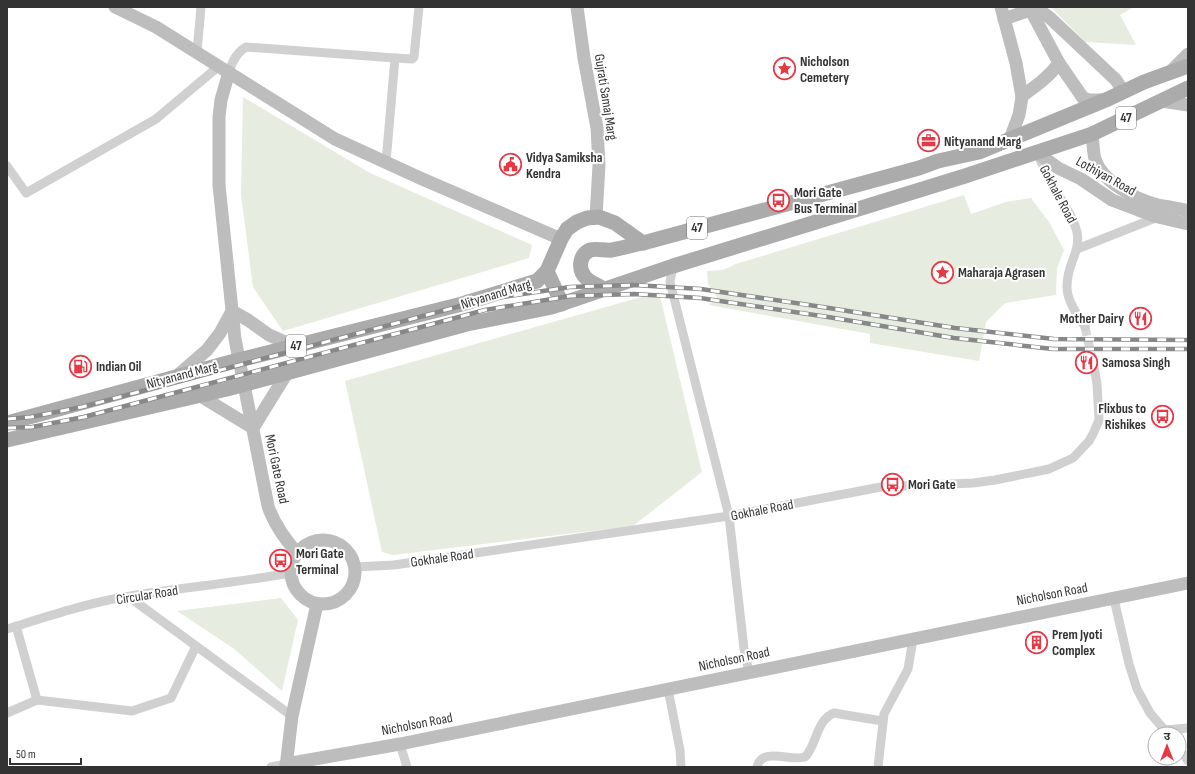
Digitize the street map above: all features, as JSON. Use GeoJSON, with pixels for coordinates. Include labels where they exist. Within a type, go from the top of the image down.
{"type":"FeatureCollection","features":[{"type":"Feature","properties":{"kind":"main road","name":"47"},"geometry":{"type":"LineString","coordinates":[[643,243],[919,168],[938,161],[979,152],[1108,99],[1123,91],[1188,66]]}},
{"type":"Feature","properties":{"kind":"main road","name":"Nityanand Marg"},"geometry":{"type":"LineString","coordinates":[[7,440],[244,384],[468,324],[552,307],[673,266],[965,176],[1092,134],[1188,88]]}},
{"type":"Feature","properties":{"kind":"main road","name":"Nityanand Marg"},"geometry":{"type":"LineString","coordinates":[[7,423],[239,360],[462,304],[537,281],[547,271],[567,229],[576,222],[587,218],[605,218],[615,222],[643,243]]}},
{"type":"Feature","properties":{"kind":"main road"},"geometry":{"type":"LineString","coordinates":[[604,289],[591,282],[584,275],[580,264],[583,256],[594,249],[611,250],[643,243]]}},
{"type":"Feature","properties":{"kind":"main road"},"geometry":{"type":"LineString","coordinates":[[547,271],[562,304]]}},
{"type":"Feature","properties":{"kind":"main road"},"geometry":{"type":"LineString","coordinates":[[462,304],[468,324]]}},
{"type":"Feature","properties":{"kind":"street"},"geometry":{"type":"LineString","coordinates":[[115,7],[156,26],[335,139],[561,239]]}},
{"type":"Feature","properties":{"kind":"street"},"geometry":{"type":"LineString","coordinates":[[197,52],[201,7]]}},
{"type":"Feature","properties":{"kind":"street"},"geometry":{"type":"LineString","coordinates":[[7,166],[26,193],[156,120],[224,69],[233,61],[241,50],[246,47],[412,59],[414,57],[419,7]]}},
{"type":"Feature","properties":{"kind":"street","name":"Gujrati Samaj Marg"},"geometry":{"type":"LineString","coordinates":[[577,7],[584,58],[597,128],[599,165],[596,217]]}},
{"type":"Feature","properties":{"kind":"street"},"geometry":{"type":"LineString","coordinates":[[1030,9],[1059,63],[1083,98],[1089,100],[1108,99]]}},
{"type":"Feature","properties":{"kind":"street"},"geometry":{"type":"LineString","coordinates":[[1010,139],[1019,115],[1022,96],[1016,63],[1002,13],[1030,9],[1039,10],[1116,80],[1123,91]]}},
{"type":"Feature","properties":{"kind":"street","name":"47"},"geometry":{"type":"LineString","coordinates":[[1170,73],[1188,54]]}},
{"type":"Feature","properties":{"kind":"street"},"geometry":{"type":"LineString","coordinates":[[386,162],[395,58]]}},
{"type":"Feature","properties":{"kind":"street"},"geometry":{"type":"LineString","coordinates":[[1022,96],[1039,85],[1059,63]]}},
{"type":"Feature","properties":{"kind":"street","name":"Mori Gate Road"},"geometry":{"type":"LineString","coordinates":[[224,69],[219,117],[219,185],[232,311],[239,360],[268,506],[272,518],[296,552]]}},
{"type":"Feature","properties":{"kind":"street"},"geometry":{"type":"LineString","coordinates":[[1161,101],[1188,105]]}},
{"type":"Feature","properties":{"kind":"street","name":"Lothiyan Road"},"geometry":{"type":"LineString","coordinates":[[1092,134],[1095,158],[1098,168],[1110,182],[1124,191],[1156,205],[1188,211]]}},
{"type":"Feature","properties":{"kind":"street","name":"Lothiyan Road"},"geometry":{"type":"LineString","coordinates":[[1036,152],[1058,168],[1112,200],[1130,208],[1158,217],[1188,224]]}},
{"type":"Feature","properties":{"kind":"street","name":"Gokhale Road"},"geometry":{"type":"LineString","coordinates":[[1036,152],[1076,228],[1078,240],[1077,249],[1066,287],[1067,295],[1072,307],[1085,327]]}},
{"type":"Feature","properties":{"kind":"street"},"geometry":{"type":"LineString","coordinates":[[1077,249],[1158,217]]}},
{"type":"Feature","properties":{"kind":"street"},"geometry":{"type":"LineString","coordinates":[[673,266],[670,282],[729,516],[745,654],[749,672]]}},
{"type":"Feature","properties":{"kind":"street"},"geometry":{"type":"LineString","coordinates":[[176,377],[207,350],[220,333],[232,311],[269,335],[294,346]]}},
{"type":"Feature","properties":{"kind":"street","name":"Gokhale Road"},"geometry":{"type":"LineString","coordinates":[[355,567],[394,565],[729,516],[881,487],[973,483],[1049,469],[1073,458],[1094,434],[1098,420],[1097,384],[1095,372]]}},
{"type":"Feature","properties":{"kind":"street"},"geometry":{"type":"LineString","coordinates":[[199,395],[252,428],[287,373]]}},
{"type":"Feature","properties":{"kind":"street"},"geometry":{"type":"LineString","coordinates":[[330,540],[336,542],[346,550],[355,567],[354,579],[349,590],[335,602],[317,604],[307,600],[298,593],[292,584],[290,573],[296,552],[312,541],[330,540]]}},
{"type":"Feature","properties":{"kind":"street","name":"Circular Road"},"geometry":{"type":"LineString","coordinates":[[11,628],[64,611],[129,597],[243,582],[290,573]]}},
{"type":"Feature","properties":{"kind":"street","name":"Nicholson Road"},"geometry":{"type":"LineString","coordinates":[[286,766],[1188,583]]}},
{"type":"Feature","properties":{"kind":"street"},"geometry":{"type":"LineString","coordinates":[[129,597],[292,716]]}},
{"type":"Feature","properties":{"kind":"street"},"geometry":{"type":"LineString","coordinates":[[1114,599],[1134,682],[1150,713],[1162,726]]}},
{"type":"Feature","properties":{"kind":"street"},"geometry":{"type":"LineString","coordinates":[[271,767],[286,766],[292,716],[317,604]]}},
{"type":"Feature","properties":{"kind":"street"},"geometry":{"type":"LineString","coordinates":[[11,628],[37,700]]}},
{"type":"Feature","properties":{"kind":"street"},"geometry":{"type":"LineString","coordinates":[[878,767],[882,721],[890,702],[908,669],[913,639]]}},
{"type":"Feature","properties":{"kind":"street"},"geometry":{"type":"LineString","coordinates":[[7,713],[37,700],[132,710],[171,698],[196,646]]}},
{"type":"Feature","properties":{"kind":"street"},"geometry":{"type":"LineString","coordinates":[[668,688],[680,750],[681,767]]}},
{"type":"Feature","properties":{"kind":"street"},"geometry":{"type":"LineString","coordinates":[[757,767],[759,761],[770,756],[806,757],[823,722],[827,716],[834,713],[882,721]]}},
{"type":"Feature","properties":{"kind":"street"},"geometry":{"type":"LineString","coordinates":[[400,744],[407,767]]}},
{"type":"Feature","properties":{"kind":"shaded area"},"geometry":{"type":"Polygon","coordinates":[[[1051,7],[1134,7],[1120,15],[1136,45],[1085,42],[1051,7]]]}},
{"type":"Feature","properties":{"kind":"shaded area"},"geometry":{"type":"Polygon","coordinates":[[[243,97],[370,173],[532,245],[529,258],[283,331],[253,287],[241,195],[243,97]]]}},
{"type":"Feature","properties":{"kind":"shaded area"},"geometry":{"type":"Polygon","coordinates":[[[964,195],[971,214],[1006,202],[1031,198],[1049,222],[1064,250],[1057,268],[1056,295],[1005,303],[986,322],[979,361],[870,343],[870,334],[709,305],[717,297],[708,284],[707,271],[723,270],[736,264],[964,195]]]}},
{"type":"Feature","properties":{"kind":"shaded area"},"geometry":{"type":"Polygon","coordinates":[[[659,292],[702,472],[633,526],[393,555],[382,552],[345,381],[659,292]]]}},
{"type":"Feature","properties":{"kind":"shaded area"},"geometry":{"type":"Polygon","coordinates":[[[281,598],[298,620],[282,691],[233,648],[177,611],[281,598]]]}},
{"type":"Feature","properties":{"kind":"tunnel"},"geometry":{"type":"LineString","coordinates":[[1085,327],[1095,372]]}},
{"type":"Feature","properties":{"kind":"railway"},"geometry":{"type":"LineString","coordinates":[[7,419],[31,417],[82,407],[483,300],[570,287],[634,285],[701,289],[955,328],[1054,339],[1188,340]]}},
{"type":"Feature","properties":{"kind":"railway"},"geometry":{"type":"LineString","coordinates":[[7,428],[32,427],[84,417],[485,310],[570,296],[634,294],[700,298],[954,338],[1053,349],[1188,349]]}},
{"type":"Feature","properties":{"kind":"place","name":"Nicholson Cemetery"},"geometry":{"type":"Point","coordinates":[784,69]}},
{"type":"Feature","properties":{"kind":"place","name":"Nityanand Marg"},"geometry":{"type":"Point","coordinates":[928,141]}},
{"type":"Feature","properties":{"kind":"place","name":"Vidya Samiksha Kendra"},"geometry":{"type":"Point","coordinates":[511,165]}},
{"type":"Feature","properties":{"kind":"place","name":"Mori Gate Bus Terminal"},"geometry":{"type":"Point","coordinates":[779,200]}},
{"type":"Feature","properties":{"kind":"place","name":"Maharaja Agrasen"},"geometry":{"type":"Point","coordinates":[942,272]}},
{"type":"Feature","properties":{"kind":"place","name":"Mother Dairy"},"geometry":{"type":"Point","coordinates":[1140,318]}},
{"type":"Feature","properties":{"kind":"place","name":"Samosa Singh"},"geometry":{"type":"Point","coordinates":[1087,362]}},
{"type":"Feature","properties":{"kind":"place","name":"Indian Oil"},"geometry":{"type":"Point","coordinates":[80,366]}},
{"type":"Feature","properties":{"kind":"place","name":"Flixbus to Rishikes"},"geometry":{"type":"Point","coordinates":[1162,416]}},
{"type":"Feature","properties":{"kind":"place","name":"Mori Gate"},"geometry":{"type":"Point","coordinates":[892,484]}},
{"type":"Feature","properties":{"kind":"place","name":"Mori Gate Terminal"},"geometry":{"type":"Point","coordinates":[280,561]}},
{"type":"Feature","properties":{"kind":"place","name":"Prem Jyoti Complex"},"geometry":{"type":"Point","coordinates":[1037,642]}}]}
